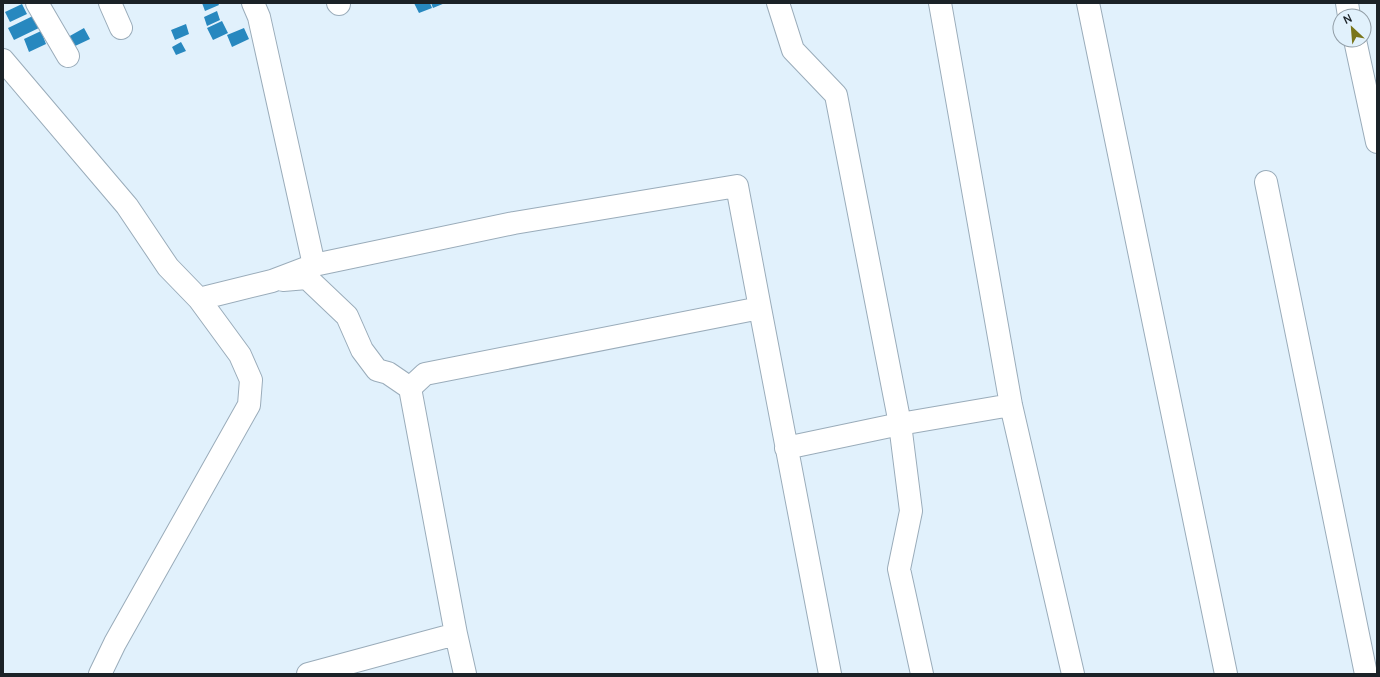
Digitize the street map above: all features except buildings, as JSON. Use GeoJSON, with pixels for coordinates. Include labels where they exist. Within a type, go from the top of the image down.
{"type":"FeatureCollection","features":[{"type":"Feature","properties":{"kind":"street"},"geometry":{"type":"LineString","coordinates":[[37,3],[68,56]]}},
{"type":"Feature","properties":{"kind":"street"},"geometry":{"type":"LineString","coordinates":[[110,3],[121,28]]}},
{"type":"Feature","properties":{"kind":"street"},"geometry":{"type":"LineString","coordinates":[[253,3],[261,25],[314,265]]}},
{"type":"Feature","properties":{"kind":"street"},"geometry":{"type":"LineString","coordinates":[[778,3],[792,50],[836,95],[900,424],[911,511],[899,569],[922,674]]}},
{"type":"Feature","properties":{"kind":"street"},"geometry":{"type":"LineString","coordinates":[[940,3],[1011,405],[1073,674]]}},
{"type":"Feature","properties":{"kind":"street"},"geometry":{"type":"LineString","coordinates":[[1088,3],[1226,674]]}},
{"type":"Feature","properties":{"kind":"street"},"geometry":{"type":"LineString","coordinates":[[1357,48],[1377,142]]}},
{"type":"Feature","properties":{"kind":"street"},"geometry":{"type":"LineString","coordinates":[[3,60],[127,206],[168,267],[199,299],[240,355],[251,380],[249,405],[114,643],[100,674]]}},
{"type":"Feature","properties":{"kind":"street"},"geometry":{"type":"LineString","coordinates":[[1266,182],[1366,674]]}},
{"type":"Feature","properties":{"kind":"street"},"geometry":{"type":"LineString","coordinates":[[199,299],[272,281],[314,265],[514,223],[737,186],[830,674]]}},
{"type":"Feature","properties":{"kind":"street"},"geometry":{"type":"LineString","coordinates":[[272,281],[307,278],[347,316],[362,350],[377,370],[388,373],[410,388],[456,634],[465,674]]}},
{"type":"Feature","properties":{"kind":"street"},"geometry":{"type":"LineString","coordinates":[[410,388],[426,374],[760,308]]}},
{"type":"Feature","properties":{"kind":"street"},"geometry":{"type":"LineString","coordinates":[[786,448],[900,424],[1011,405]]}},
{"type":"Feature","properties":{"kind":"street"},"geometry":{"type":"LineString","coordinates":[[308,674],[456,634]]}}]}
